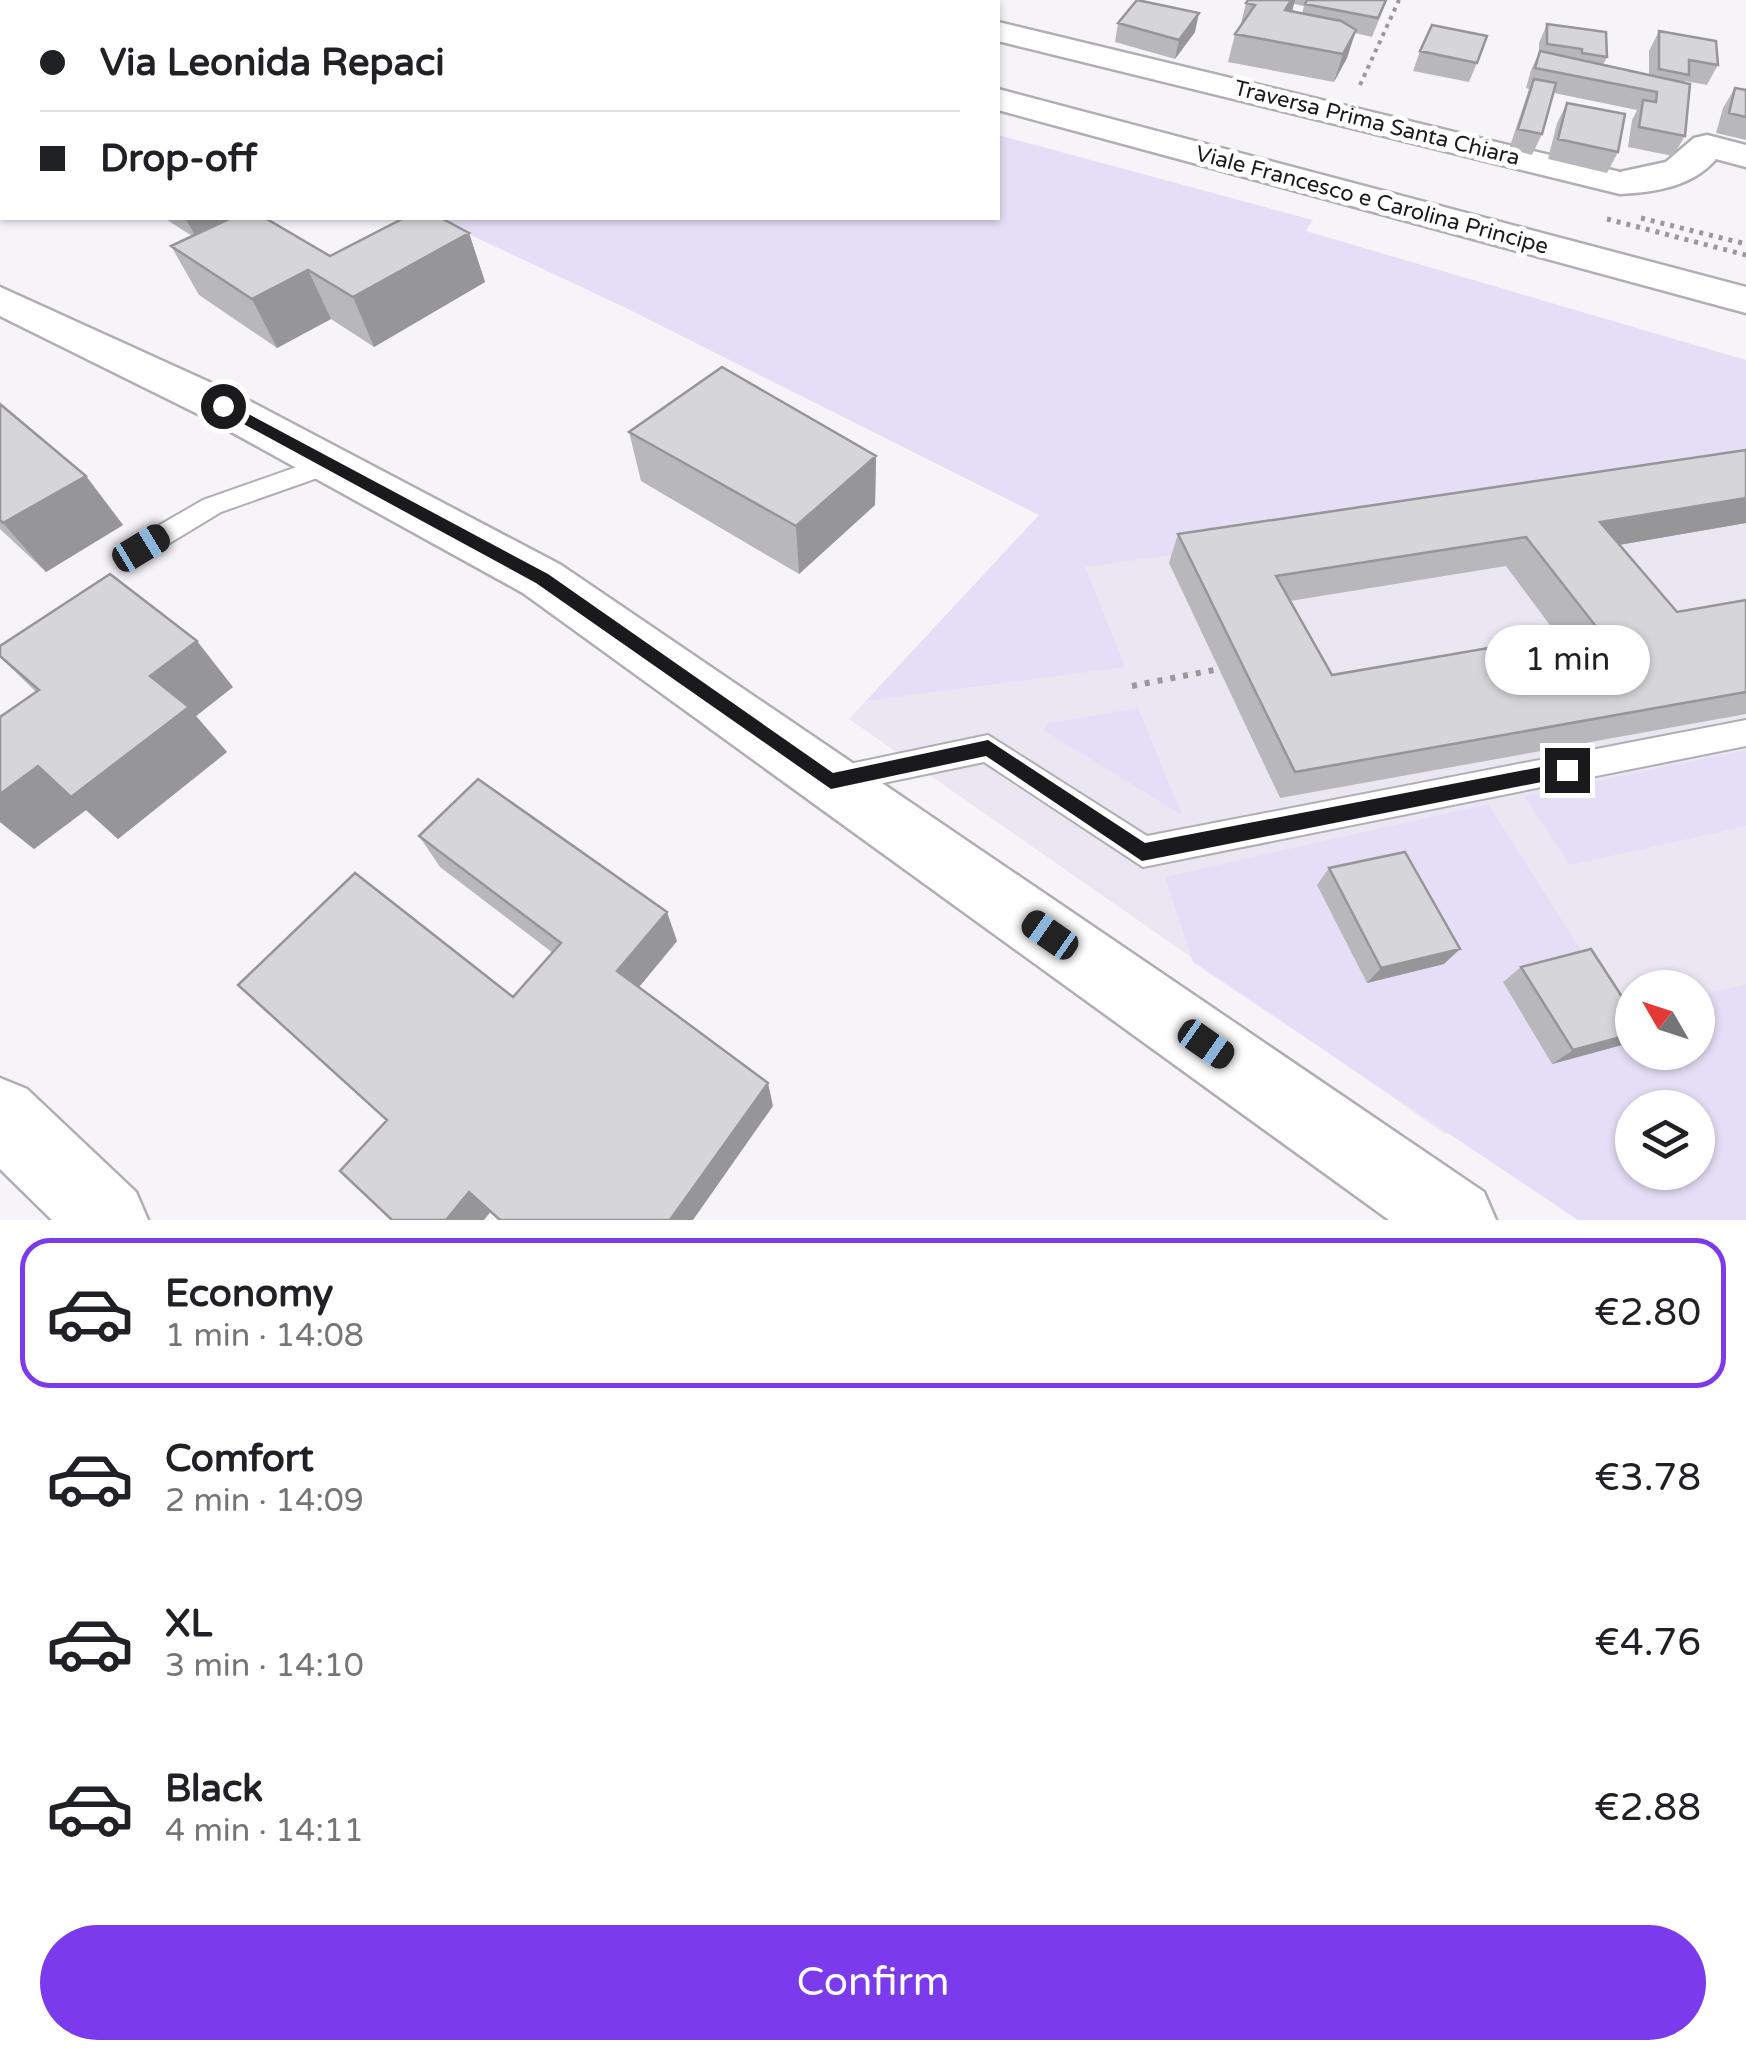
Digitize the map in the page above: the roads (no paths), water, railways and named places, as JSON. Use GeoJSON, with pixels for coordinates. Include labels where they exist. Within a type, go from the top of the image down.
{"type":"FeatureCollection","features":[{"type":"Feature","properties":{"kind":"street","name":"Traversa Prima Santa Chiara"},"geometry":{"type":"LineString","coordinates":[[1000,32],[1620,182],[1670,175],[1689,166],[1707,146],[1746,156]]}},
{"type":"Feature","properties":{"kind":"street","name":"Viale Francesco e Carolina Principe"},"geometry":{"type":"LineString","coordinates":[[1000,79],[1746,274]]}},
{"type":"Feature","properties":{"kind":"street","name":"Viale Francesco e Carolina Principe"},"geometry":{"type":"LineString","coordinates":[[1000,100],[1746,300]]}},
{"type":"Feature","properties":{"kind":"street"},"geometry":{"type":"LineString","coordinates":[[0,300],[223,406],[542,578],[1456,1220]]}},
{"type":"Feature","properties":{"kind":"street"},"geometry":{"type":"LineString","coordinates":[[0,1116],[108,1220]]}},
{"type":"Feature","properties":{"kind":"lane"},"geometry":{"type":"LineString","coordinates":[[141,548],[212,506],[331,464]]}},
{"type":"Feature","properties":{"kind":"lane"},"geometry":{"type":"LineString","coordinates":[[831,781],[988,748],[1142,852],[1746,733]]}}]}
